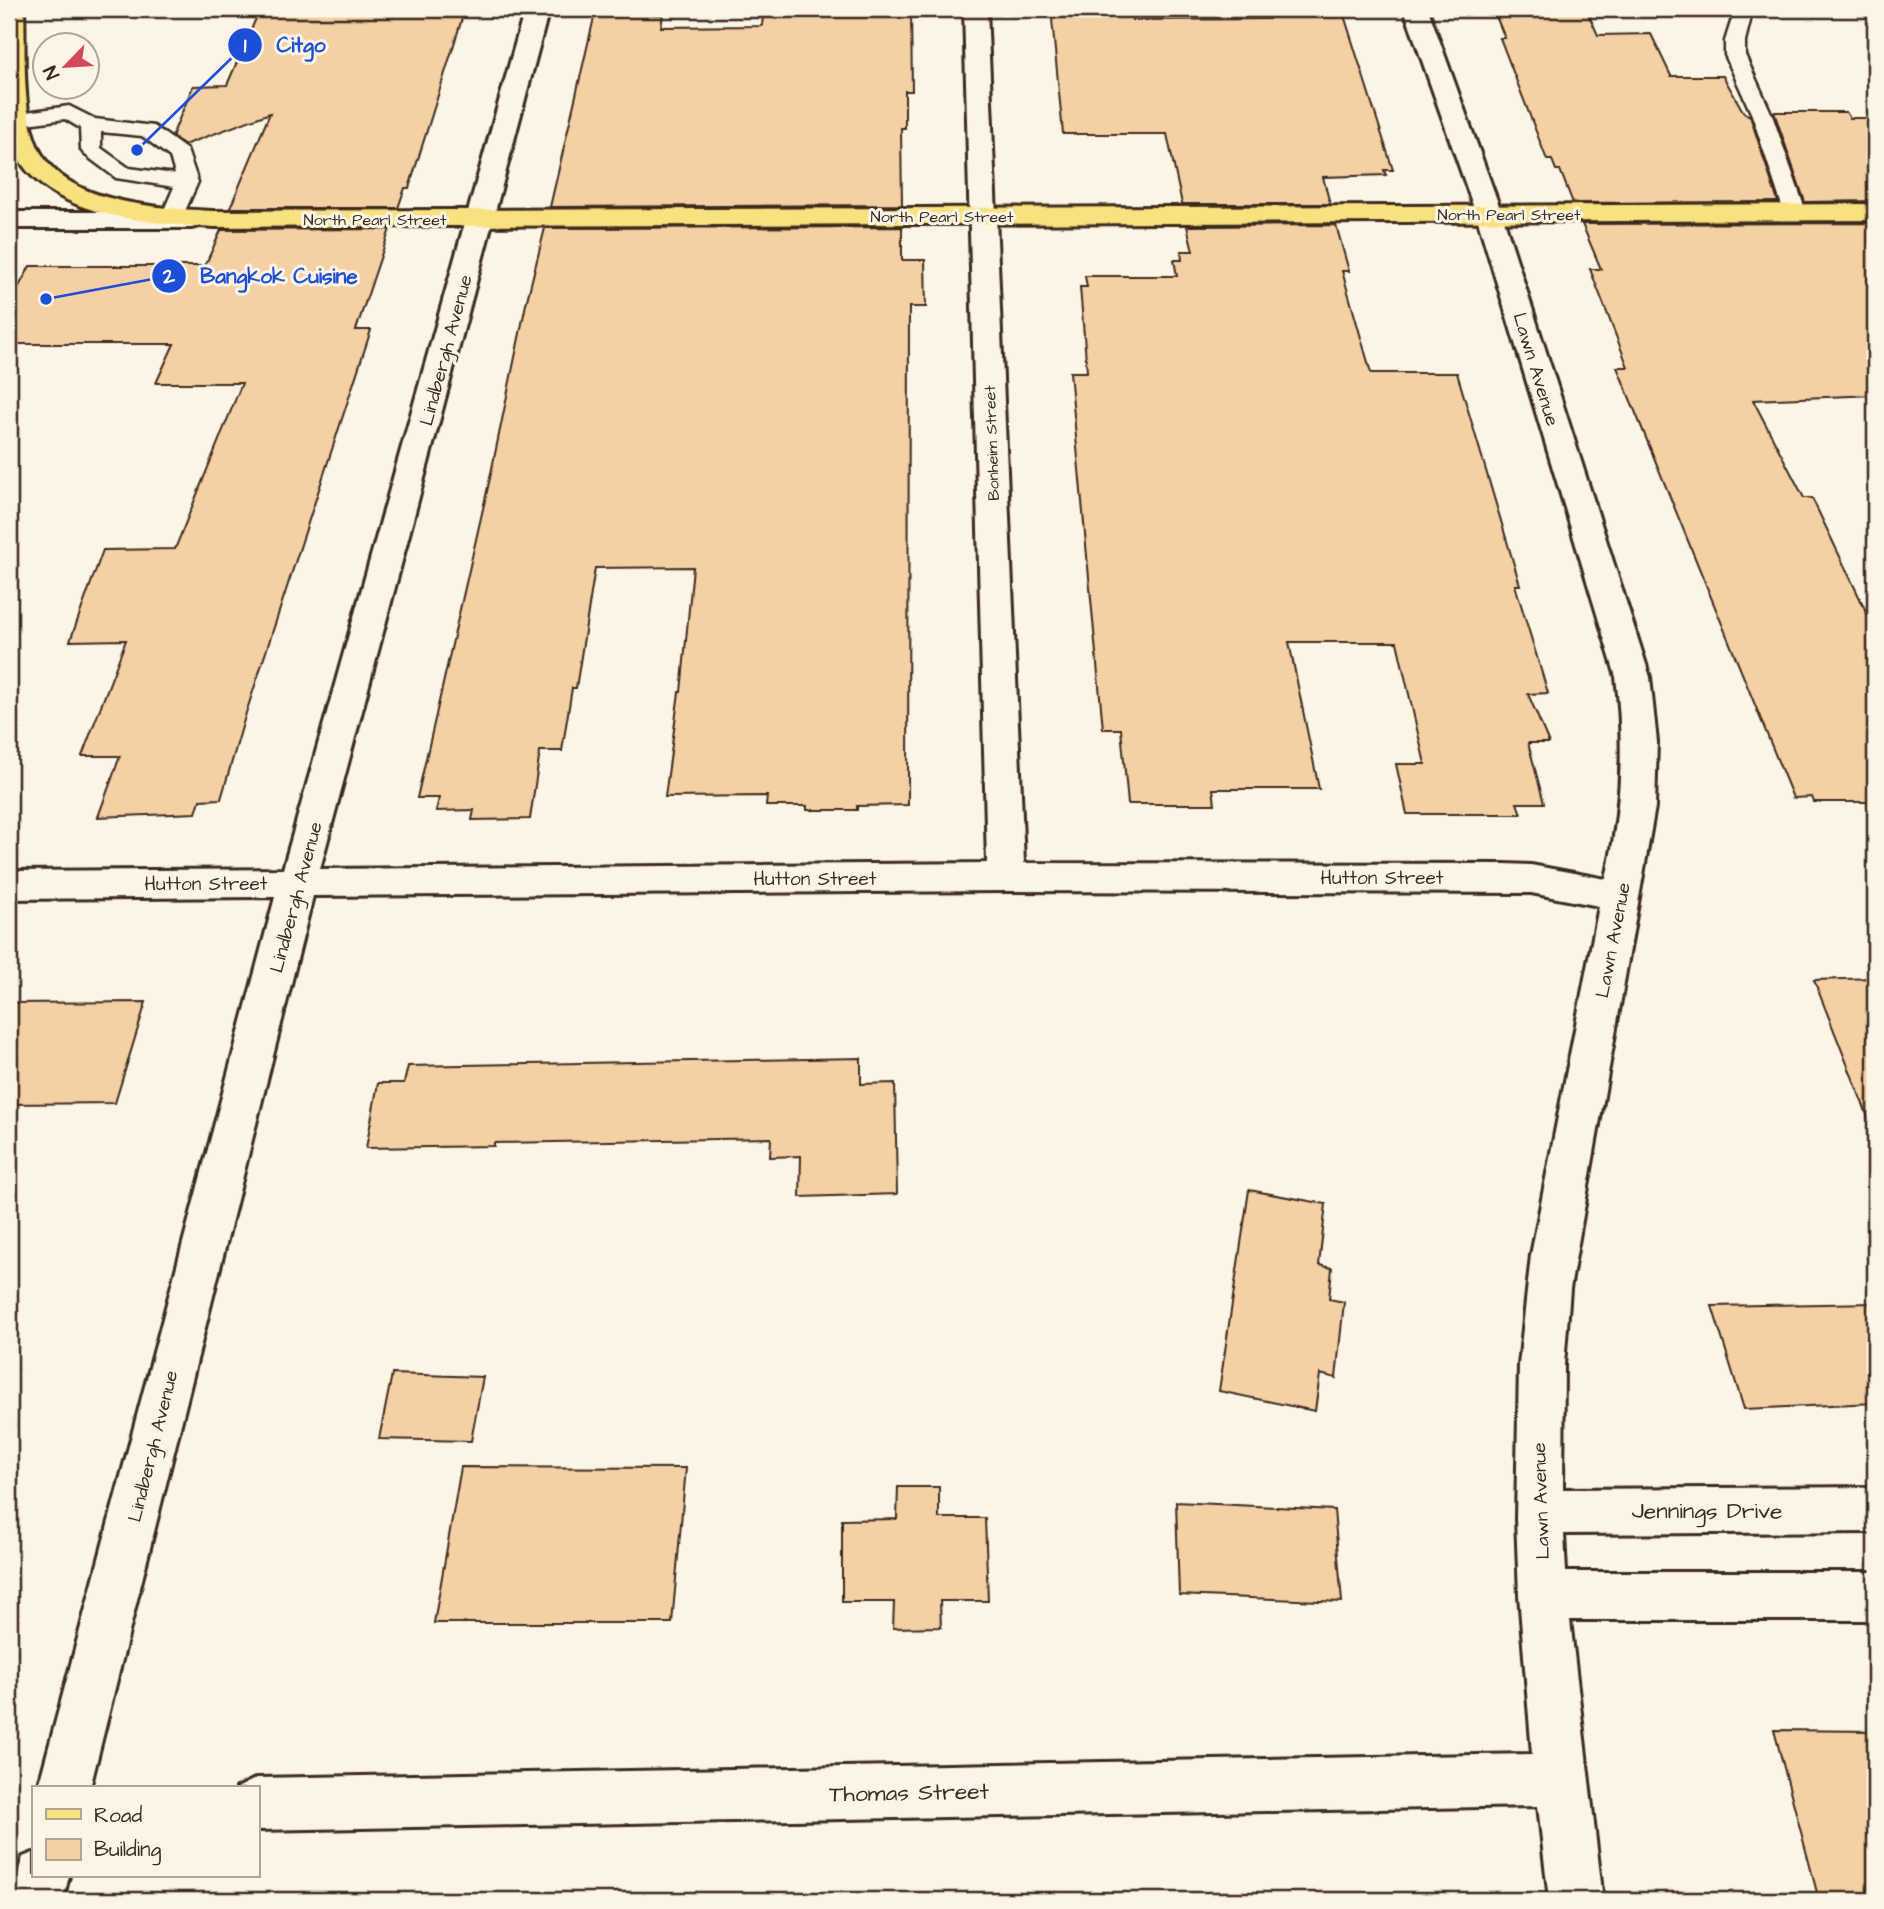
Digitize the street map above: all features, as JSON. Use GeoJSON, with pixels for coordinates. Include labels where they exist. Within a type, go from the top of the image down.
{"type":"FeatureCollection","features":[{"type":"Feature","properties":{"kind":"main road"},"geometry":{"type":"LineString","coordinates":[[12,9],[19,119],[28,153],[46,175],[65,188],[109,206],[172,217],[214,219]]}},
{"type":"Feature","properties":{"kind":"main road","name":"North Pearl Street"},"geometry":{"type":"LineString","coordinates":[[214,219],[1875,212]]}},
{"type":"Feature","properties":{"kind":"street","name":"Lindbergh Avenue"},"geometry":{"type":"LineString","coordinates":[[65,1786],[298,882],[537,9]]}},
{"type":"Feature","properties":{"kind":"street","name":"Bonheim Street"},"geometry":{"type":"LineString","coordinates":[[976,9],[1006,877]]}},
{"type":"Feature","properties":{"kind":"street","name":"Lawn Avenue"},"geometry":{"type":"LineString","coordinates":[[1416,9],[1489,214],[1633,677],[1639,735],[1637,809],[1549,1286],[1539,1384],[1539,1512],[1545,1596],[1560,1780],[1576,1900]]}},
{"type":"Feature","properties":{"kind":"street","name":"North Pearl Street"},"geometry":{"type":"LineString","coordinates":[[9,220],[214,219]]}},
{"type":"Feature","properties":{"kind":"street","name":"Hutton Street"},"geometry":{"type":"LineString","coordinates":[[9,884],[1006,877],[1518,878],[1620,896]]}},
{"type":"Feature","properties":{"kind":"street","name":"Jennings Drive"},"geometry":{"type":"LineString","coordinates":[[1539,1512],[1875,1509]]}},
{"type":"Feature","properties":{"kind":"street"},"geometry":{"type":"LineString","coordinates":[[1545,1596],[1875,1596]]}},
{"type":"Feature","properties":{"kind":"street","name":"Thomas Street"},"geometry":{"type":"LineString","coordinates":[[259,1804],[1560,1780]]}},
{"type":"Feature","properties":{"kind":"street"},"geometry":{"type":"LineString","coordinates":[[36,1900],[42,1878]]}},
{"type":"Feature","properties":{"kind":"lane"},"geometry":{"type":"LineString","coordinates":[[1744,9],[1735,41],[1735,55],[1762,115],[1794,212]]}},
{"type":"Feature","properties":{"kind":"lane"},"geometry":{"type":"LineString","coordinates":[[19,119],[69,111],[90,125],[147,130],[180,154],[187,181],[172,217]]}},
{"type":"Feature","properties":{"kind":"lane"},"geometry":{"type":"LineString","coordinates":[[90,125],[91,150],[123,174],[187,181]]}},
{"type":"Feature","properties":{"kind":"building"},"geometry":{"type":"Polygon","coordinates":[[[260,9],[465,9],[409,188],[405,188],[398,208],[230,208],[270,113],[184,145],[172,136],[193,86],[227,85],[260,9]]]}},
{"type":"Feature","properties":{"kind":"building"},"geometry":{"type":"Polygon","coordinates":[[[596,9],[652,9],[651,15],[663,15],[661,27],[762,26],[763,16],[777,16],[777,9],[911,9],[912,91],[905,91],[905,128],[901,128],[902,205],[550,207],[596,9]]]}},
{"type":"Feature","properties":{"kind":"building"},"geometry":{"type":"Polygon","coordinates":[[[1051,9],[1126,9],[1127,17],[1132,17],[1132,20],[1269,19],[1266,9],[1342,9],[1393,170],[1384,170],[1386,175],[1323,177],[1330,204],[1182,204],[1167,134],[1063,134],[1051,9]]]}},
{"type":"Feature","properties":{"kind":"building"},"geometry":{"type":"Polygon","coordinates":[[[1493,9],[1586,9],[1598,35],[1651,34],[1671,76],[1723,76],[1744,113],[1750,116],[1778,202],[1573,203],[1560,170],[1556,170],[1552,160],[1547,160],[1500,38],[1505,38],[1493,9]]]}},
{"type":"Feature","properties":{"kind":"building"},"geometry":{"type":"Polygon","coordinates":[[[1774,112],[1846,112],[1850,118],[1875,118],[1875,201],[1805,202],[1774,112]]]}},
{"type":"Feature","properties":{"kind":"building"},"geometry":{"type":"Polygon","coordinates":[[[1875,223],[1875,395],[1753,400],[1804,498],[1812,498],[1875,630],[1875,802],[1814,802],[1812,797],[1793,798],[1617,367],[1628,367],[1590,269],[1601,269],[1582,224],[1875,223]]]}},
{"type":"Feature","properties":{"kind":"building"},"geometry":{"type":"Polygon","coordinates":[[[1336,225],[1349,271],[1342,271],[1371,373],[1457,373],[1520,585],[1515,585],[1548,693],[1528,694],[1549,743],[1528,743],[1544,803],[1517,803],[1521,814],[1407,814],[1396,764],[1425,764],[1397,642],[1289,642],[1319,789],[1213,789],[1215,804],[1128,804],[1121,729],[1103,729],[1070,372],[1087,372],[1080,287],[1087,287],[1085,276],[1177,276],[1174,260],[1182,260],[1181,251],[1193,251],[1187,226],[1336,225]]]}},
{"type":"Feature","properties":{"kind":"building"},"geometry":{"type":"Polygon","coordinates":[[[902,227],[902,260],[925,260],[926,307],[909,307],[908,805],[857,806],[857,810],[807,810],[807,806],[766,806],[767,796],[665,797],[681,692],[693,567],[595,568],[576,688],[572,688],[562,751],[540,751],[530,819],[472,820],[474,810],[436,811],[439,798],[417,798],[545,228],[902,227]]]}},
{"type":"Feature","properties":{"kind":"building"},"geometry":{"type":"Polygon","coordinates":[[[390,229],[356,330],[371,330],[246,713],[221,799],[200,800],[196,813],[98,817],[120,756],[82,756],[126,640],[70,641],[103,550],[175,549],[242,383],[156,383],[174,344],[9,344],[9,305],[30,266],[205,266],[221,230],[390,229]]]}},
{"type":"Feature","properties":{"kind":"building"},"geometry":{"type":"Polygon","coordinates":[[[1875,978],[1875,1126],[1872,1127],[1814,980],[1875,978]]]}},
{"type":"Feature","properties":{"kind":"building"},"geometry":{"type":"Polygon","coordinates":[[[146,1002],[115,1103],[9,1104],[9,1003],[146,1002]]]}},
{"type":"Feature","properties":{"kind":"building"},"geometry":{"type":"Polygon","coordinates":[[[861,1058],[861,1084],[895,1083],[897,1194],[800,1197],[801,1156],[770,1157],[771,1138],[366,1148],[378,1083],[404,1083],[408,1066],[861,1058]]]}},
{"type":"Feature","properties":{"kind":"building"},"geometry":{"type":"Polygon","coordinates":[[[1249,1190],[1326,1204],[1319,1265],[1332,1268],[1329,1299],[1344,1302],[1336,1378],[1320,1374],[1315,1411],[1219,1391],[1249,1190]]]}},
{"type":"Feature","properties":{"kind":"building"},"geometry":{"type":"Polygon","coordinates":[[[1875,1303],[1875,1403],[1744,1409],[1712,1306],[1875,1303]]]}},
{"type":"Feature","properties":{"kind":"building"},"geometry":{"type":"Polygon","coordinates":[[[392,1374],[483,1377],[471,1441],[379,1439],[392,1374]]]}},
{"type":"Feature","properties":{"kind":"building"},"geometry":{"type":"Polygon","coordinates":[[[461,1467],[686,1468],[672,1623],[434,1623],[461,1467]]]}},
{"type":"Feature","properties":{"kind":"building"},"geometry":{"type":"Polygon","coordinates":[[[898,1487],[939,1487],[939,1518],[985,1518],[988,1601],[940,1601],[941,1627],[893,1628],[894,1602],[842,1602],[842,1520],[897,1519],[898,1487]]]}},
{"type":"Feature","properties":{"kind":"building"},"geometry":{"type":"Polygon","coordinates":[[[1176,1502],[1334,1510],[1342,1602],[1179,1595],[1176,1502]]]}},
{"type":"Feature","properties":{"kind":"building"},"geometry":{"type":"Polygon","coordinates":[[[1774,1730],[1875,1731],[1875,1900],[1819,1900],[1774,1730]]]}},
{"type":"Feature","properties":{"kind":"place","name":"Citgo"},"geometry":{"type":"Point","coordinates":[137,150]}},
{"type":"Feature","properties":{"kind":"place","name":"Bangkok Cuisine"},"geometry":{"type":"Point","coordinates":[46,299]}}]}
